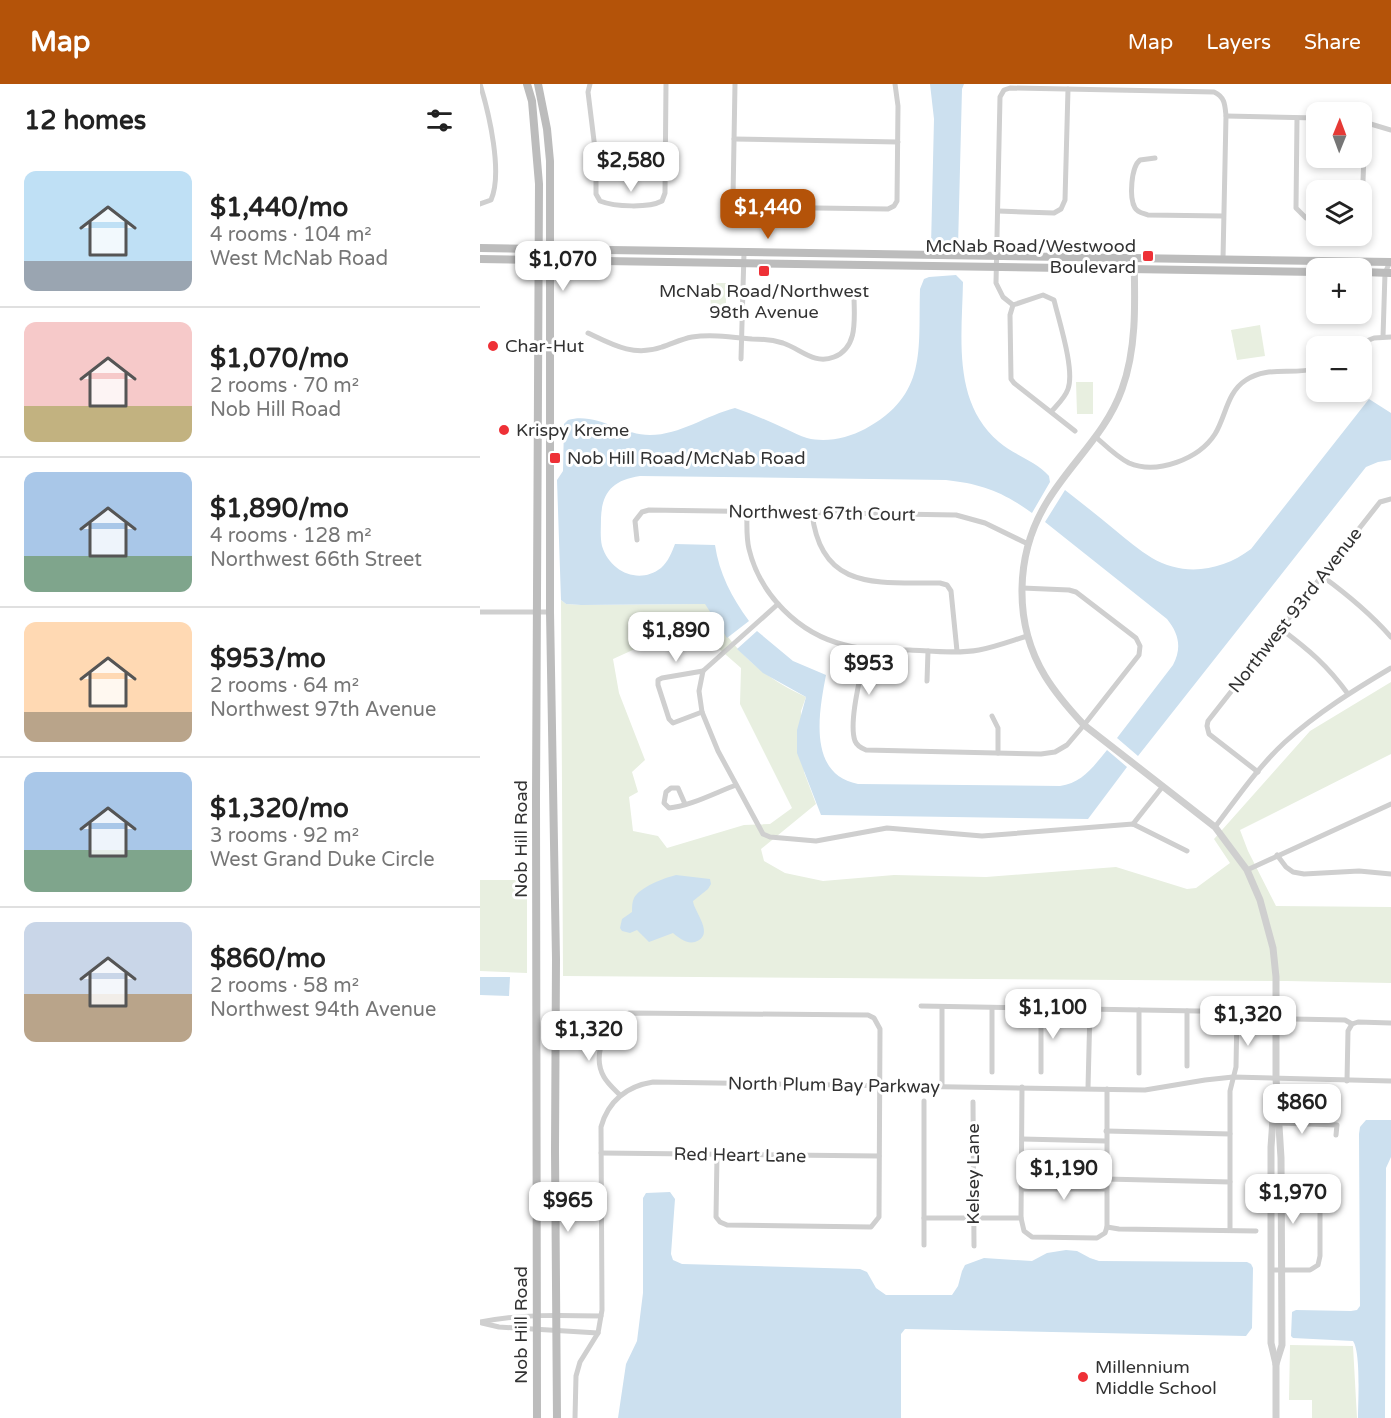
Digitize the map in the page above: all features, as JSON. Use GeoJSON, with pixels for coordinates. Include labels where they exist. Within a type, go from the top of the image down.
{"type":"FeatureCollection","features":[{"type":"Feature","properties":{"kind":"main road","name":"Nob Hill Road"},"geometry":{"type":"LineString","coordinates":[[527,84],[532,101],[538,160],[539,249],[536,612],[537,1418]]}},
{"type":"Feature","properties":{"kind":"main road","name":"Nob Hill Road"},"geometry":{"type":"LineString","coordinates":[[538,84],[547,129],[550,161],[550,612],[555,858],[557,1418]]}},
{"type":"Feature","properties":{"kind":"main road"},"geometry":{"type":"LineString","coordinates":[[480,248],[1391,263]]}},
{"type":"Feature","properties":{"kind":"main road"},"geometry":{"type":"LineString","coordinates":[[480,259],[1306,272]]}},
{"type":"Feature","properties":{"kind":"main road"},"geometry":{"type":"LineString","coordinates":[[1372,272],[1388,273]]}},
{"type":"Feature","properties":{"kind":"street"},"geometry":{"type":"LineString","coordinates":[[480,84],[488,112],[493,146],[495,192],[491,200],[480,204]]}},
{"type":"Feature","properties":{"kind":"street"},"geometry":{"type":"LineString","coordinates":[[590,84],[588,92],[596,157],[596,194],[600,201],[609,205],[654,205],[662,201],[665,193],[666,84]]}},
{"type":"Feature","properties":{"kind":"street"},"geometry":{"type":"LineString","coordinates":[[735,84],[733,198],[738,204],[745,207],[876,209],[894,207],[897,201],[898,106],[895,84]]}},
{"type":"Feature","properties":{"kind":"street"},"geometry":{"type":"LineString","coordinates":[[1013,305],[998,290],[996,283],[1000,97],[1004,90],[1010,87],[1214,92],[1220,95],[1224,101],[1226,116],[1223,260]]}},
{"type":"Feature","properties":{"kind":"street"},"geometry":{"type":"LineString","coordinates":[[998,211],[1054,213],[1062,209],[1065,200],[1068,88]]}},
{"type":"Feature","properties":{"kind":"street"},"geometry":{"type":"LineString","coordinates":[[1226,116],[1306,118]]}},
{"type":"Feature","properties":{"kind":"street"},"geometry":{"type":"LineString","coordinates":[[1297,118],[1296,208],[1306,218]]}},
{"type":"Feature","properties":{"kind":"street"},"geometry":{"type":"LineString","coordinates":[[1372,124],[1391,130]]}},
{"type":"Feature","properties":{"kind":"street"},"geometry":{"type":"LineString","coordinates":[[734,139],[898,142]]}},
{"type":"Feature","properties":{"kind":"street"},"geometry":{"type":"LineString","coordinates":[[1155,158],[1140,160],[1133,169],[1132,198],[1138,212],[1148,215],[1223,216]]}},
{"type":"Feature","properties":{"kind":"street"},"geometry":{"type":"LineString","coordinates":[[741,359],[744,253]]}},
{"type":"Feature","properties":{"kind":"street"},"geometry":{"type":"LineString","coordinates":[[1134,258],[1133,332],[1129,363],[1122,388],[1097,438],[1047,501],[1028,544],[1022,588],[1023,613],[1027,636],[1044,675],[1068,708],[1084,725],[1215,827],[1247,870],[1260,900],[1274,948],[1276,977],[1282,1345],[1276,1364]]}},
{"type":"Feature","properties":{"kind":"street"},"geometry":{"type":"LineString","coordinates":[[1383,337],[1388,273],[1391,263]]}},
{"type":"Feature","properties":{"kind":"street"},"geometry":{"type":"LineString","coordinates":[[1013,305],[1043,295],[1054,300],[1070,380],[1064,398],[1051,412]]}},
{"type":"Feature","properties":{"kind":"street"},"geometry":{"type":"LineString","coordinates":[[588,333],[617,347],[639,352],[679,340],[704,336],[770,340],[784,344],[807,356],[821,359],[834,357],[851,342],[854,332],[854,296]]}},
{"type":"Feature","properties":{"kind":"street"},"geometry":{"type":"LineString","coordinates":[[1013,305],[1010,315],[1011,379],[1075,431]]}},
{"type":"Feature","properties":{"kind":"street"},"geometry":{"type":"LineString","coordinates":[[1372,339],[1391,337]]}},
{"type":"Feature","properties":{"kind":"street"},"geometry":{"type":"LineString","coordinates":[[1097,438],[1131,464],[1159,466],[1176,463],[1192,456],[1215,435],[1230,398],[1245,380],[1269,371],[1306,371]]}},
{"type":"Feature","properties":{"kind":"street","name":"Northwest 93rd Avenue"},"geometry":{"type":"LineString","coordinates":[[1258,772],[1209,734],[1208,721],[1380,502],[1390,499]]}},
{"type":"Feature","properties":{"kind":"street","name":"Northwest 67th Court"},"geometry":{"type":"LineString","coordinates":[[637,540],[635,521],[642,512],[747,512],[956,515],[985,523],[1028,544]]}},
{"type":"Feature","properties":{"kind":"street"},"geometry":{"type":"LineString","coordinates":[[747,512],[749,549],[765,586],[778,604],[806,628],[823,638],[866,649],[957,651],[988,648],[1027,636]]}},
{"type":"Feature","properties":{"kind":"street"},"geometry":{"type":"LineString","coordinates":[[812,513],[814,529],[823,552],[832,564],[845,573],[862,580],[947,585],[951,591],[957,651]]}},
{"type":"Feature","properties":{"kind":"street"},"geometry":{"type":"LineString","coordinates":[[1322,576],[1353,598],[1374,617],[1391,638]]}},
{"type":"Feature","properties":{"kind":"street"},"geometry":{"type":"LineString","coordinates":[[866,649],[853,732],[859,747],[866,750],[1041,754],[1055,752],[1067,745],[1084,725],[1139,655],[1140,646],[1136,638],[1076,592],[1022,588]]}},
{"type":"Feature","properties":{"kind":"street"},"geometry":{"type":"LineString","coordinates":[[702,712],[673,723],[669,719],[658,680],[703,671],[778,604]]}},
{"type":"Feature","properties":{"kind":"street"},"geometry":{"type":"LineString","coordinates":[[480,612],[550,612]]}},
{"type":"Feature","properties":{"kind":"street"},"geometry":{"type":"LineString","coordinates":[[1281,629],[1311,651],[1330,669],[1348,694]]}},
{"type":"Feature","properties":{"kind":"street"},"geometry":{"type":"LineString","coordinates":[[927,681],[928,651]]}},
{"type":"Feature","properties":{"kind":"street"},"geometry":{"type":"LineString","coordinates":[[1215,827],[1285,742],[1348,694],[1391,668]]}},
{"type":"Feature","properties":{"kind":"street"},"geometry":{"type":"LineString","coordinates":[[703,671],[699,692],[702,712],[718,751],[736,785],[763,834],[770,837],[803,841],[829,840],[856,832],[886,828],[982,836],[1133,824],[1187,851]]}},
{"type":"Feature","properties":{"kind":"street"},"geometry":{"type":"LineString","coordinates":[[992,716],[998,728],[998,753]]}},
{"type":"Feature","properties":{"kind":"street"},"geometry":{"type":"LineString","coordinates":[[685,804],[678,788],[671,788],[663,799],[669,808],[685,804],[736,785]]}},
{"type":"Feature","properties":{"kind":"street"},"geometry":{"type":"LineString","coordinates":[[1133,824],[1163,786]]}},
{"type":"Feature","properties":{"kind":"street"},"geometry":{"type":"LineString","coordinates":[[1247,870],[1391,804]]}},
{"type":"Feature","properties":{"kind":"street"},"geometry":{"type":"LineString","coordinates":[[1277,855],[1293,872],[1304,874],[1359,871],[1391,874]]}},
{"type":"Feature","properties":{"kind":"street"},"geometry":{"type":"LineString","coordinates":[[921,1006],[1253,1012]]}},
{"type":"Feature","properties":{"kind":"street"},"geometry":{"type":"LineString","coordinates":[[942,1007],[942,1086]]}},
{"type":"Feature","properties":{"kind":"street"},"geometry":{"type":"LineString","coordinates":[[992,1008],[992,1072]]}},
{"type":"Feature","properties":{"kind":"street"},"geometry":{"type":"LineString","coordinates":[[1041,1009],[1041,1072]]}},
{"type":"Feature","properties":{"kind":"street"},"geometry":{"type":"LineString","coordinates":[[1089,1088],[1090,1009]]}},
{"type":"Feature","properties":{"kind":"street"},"geometry":{"type":"LineString","coordinates":[[1138,1073],[1139,1010]]}},
{"type":"Feature","properties":{"kind":"street"},"geometry":{"type":"LineString","coordinates":[[1187,1011],[1187,1066]]}},
{"type":"Feature","properties":{"kind":"street"},"geometry":{"type":"LineString","coordinates":[[576,1418],[576,1376],[580,1362],[598,1333],[601,1316],[601,1127],[603,1119],[620,1095],[609,1084],[602,1071],[601,1046],[613,1024],[623,1015],[635,1012],[868,1015],[874,1018],[880,1029],[879,1217],[870,1227],[728,1225],[720,1222],[716,1217],[717,1155]]}},
{"type":"Feature","properties":{"kind":"street"},"geometry":{"type":"LineString","coordinates":[[1230,1230],[1230,1091],[1236,1067],[1237,1012]]}},
{"type":"Feature","properties":{"kind":"street"},"geometry":{"type":"LineString","coordinates":[[1293,1019],[1345,1020],[1352,1024]]}},
{"type":"Feature","properties":{"kind":"street"},"geometry":{"type":"LineString","coordinates":[[1347,1081],[1348,1031],[1352,1024],[1358,1022],[1391,1023]]}},
{"type":"Feature","properties":{"kind":"street","name":"North Plum Bay Parkway"},"geometry":{"type":"LineString","coordinates":[[620,1095],[638,1085],[653,1082],[1145,1090],[1233,1077],[1391,1081]]}},
{"type":"Feature","properties":{"kind":"street"},"geometry":{"type":"LineString","coordinates":[[1276,1078],[1271,1147],[1271,1344],[1276,1364],[1276,1418]]}},
{"type":"Feature","properties":{"kind":"street"},"geometry":{"type":"LineString","coordinates":[[1022,1087],[1022,1218],[1024,1231],[1032,1237],[1097,1238],[1105,1233],[1107,1227],[1107,1089]]}},
{"type":"Feature","properties":{"kind":"street"},"geometry":{"type":"LineString","coordinates":[[924,1101],[924,1245]]}},
{"type":"Feature","properties":{"kind":"street","name":"Kelsey Lane"},"geometry":{"type":"LineString","coordinates":[[973,1102],[974,1246]]}},
{"type":"Feature","properties":{"kind":"street"},"geometry":{"type":"LineString","coordinates":[[1279,1123],[1336,1125],[1336,1135]]}},
{"type":"Feature","properties":{"kind":"street"},"geometry":{"type":"LineString","coordinates":[[1106,1131],[1230,1134]]}},
{"type":"Feature","properties":{"kind":"street"},"geometry":{"type":"LineString","coordinates":[[1022,1139],[1106,1141]]}},
{"type":"Feature","properties":{"kind":"street","name":"Red Heart Lane"},"geometry":{"type":"LineString","coordinates":[[601,1153],[879,1156]]}},
{"type":"Feature","properties":{"kind":"street"},"geometry":{"type":"LineString","coordinates":[[1106,1179],[1230,1182]]}},
{"type":"Feature","properties":{"kind":"street"},"geometry":{"type":"LineString","coordinates":[[1271,1182],[1306,1181],[1317,1185],[1320,1199],[1318,1265],[1310,1269],[1271,1270]]}},
{"type":"Feature","properties":{"kind":"street"},"geometry":{"type":"LineString","coordinates":[[1023,1189],[1106,1189]]}},
{"type":"Feature","properties":{"kind":"street"},"geometry":{"type":"LineString","coordinates":[[924,1218],[1022,1218]]}},
{"type":"Feature","properties":{"kind":"street"},"geometry":{"type":"LineString","coordinates":[[1107,1227],[1256,1231]]}},
{"type":"Feature","properties":{"kind":"street"},"geometry":{"type":"LineString","coordinates":[[598,1333],[499,1327],[480,1322],[556,1314],[601,1316]]}},
{"type":"Feature","properties":{"kind":"green space"},"geometry":{"type":"Polygon","coordinates":[[[710,283],[726,283],[726,316],[711,317],[710,283]]]}},
{"type":"Feature","properties":{"kind":"green space"},"geometry":{"type":"Polygon","coordinates":[[[1260,325],[1265,356],[1237,360],[1231,330],[1260,325]]]}},
{"type":"Feature","properties":{"kind":"green space"},"geometry":{"type":"Polygon","coordinates":[[[1076,382],[1093,382],[1093,414],[1077,414],[1076,382]]]}},
{"type":"Feature","properties":{"kind":"green space"},"geometry":{"type":"Polygon","coordinates":[[[561,600],[566,604],[581,605],[706,604],[726,634],[748,659],[774,680],[806,697],[801,711],[804,772],[816,804],[761,849],[764,861],[785,873],[823,881],[894,875],[986,877],[1116,867],[1187,889],[1196,888],[1230,863],[1214,839],[1310,731],[1391,682],[1391,754],[1240,830],[1276,906],[1391,907],[1391,983],[563,976],[561,600]],[[701,633],[659,638],[613,659],[619,693],[645,760],[632,772],[638,792],[629,797],[633,831],[658,836],[667,848],[744,825],[770,824],[792,808],[740,704],[741,668],[701,633]]]}},
{"type":"Feature","properties":{"kind":"green space"},"geometry":{"type":"Polygon","coordinates":[[[480,880],[527,880],[527,973],[480,971],[480,880]]]}},
{"type":"Feature","properties":{"kind":"green space"},"geometry":{"type":"Polygon","coordinates":[[[1290,1345],[1353,1346],[1357,1418],[1312,1418],[1312,1400],[1289,1400],[1290,1345]]]}},
{"type":"Feature","properties":{"kind":"water"},"geometry":{"type":"Polygon","coordinates":[[[930,84],[964,84],[962,89],[958,247],[931,246],[934,119],[930,84]]]}},
{"type":"Feature","properties":{"kind":"water"},"geometry":{"type":"Polygon","coordinates":[[[956,275],[963,282],[963,368],[973,408],[984,426],[999,442],[1038,466],[1049,476],[1050,482],[1032,513],[992,490],[946,480],[640,476],[616,484],[604,501],[601,543],[612,563],[626,573],[644,575],[663,566],[670,557],[675,544],[715,545],[727,585],[749,621],[727,638],[705,604],[581,605],[566,604],[561,600],[557,480],[563,471],[564,424],[568,420],[589,419],[629,432],[650,435],[672,432],[735,408],[807,438],[829,440],[851,435],[885,416],[900,401],[910,386],[918,351],[920,289],[924,279],[956,275]]]}},
{"type":"Feature","properties":{"kind":"water"},"geometry":{"type":"Polygon","coordinates":[[[1372,401],[1391,413],[1391,460],[1366,467],[1138,756],[1117,738],[1173,665],[1178,653],[1177,636],[1167,619],[1045,522],[1065,490],[1133,545],[1164,564],[1190,569],[1215,567],[1251,549],[1367,402],[1372,401]]]}},
{"type":"Feature","properties":{"kind":"water"},"geometry":{"type":"Polygon","coordinates":[[[757,631],[793,661],[826,675],[820,723],[820,740],[824,755],[830,768],[842,778],[858,784],[1060,786],[1081,778],[1107,750],[1127,767],[1088,819],[821,815],[797,753],[797,730],[806,697],[763,673],[737,649],[757,631]]]}},
{"type":"Feature","properties":{"kind":"water"},"geometry":{"type":"Polygon","coordinates":[[[676,875],[710,879],[711,884],[708,889],[693,901],[704,929],[701,939],[689,942],[673,933],[649,942],[637,930],[630,933],[622,931],[620,928],[622,919],[632,912],[633,901],[637,894],[665,878],[676,875]]]}},
{"type":"Feature","properties":{"kind":"water"},"geometry":{"type":"Polygon","coordinates":[[[480,977],[510,977],[509,996],[480,995],[480,977]]]}},
{"type":"Feature","properties":{"kind":"water"},"geometry":{"type":"Polygon","coordinates":[[[1366,1120],[1391,1120],[1391,1157],[1386,1168],[1385,1418],[1358,1418],[1358,1366],[1353,1341],[1293,1338],[1291,1336],[1292,1312],[1296,1310],[1351,1311],[1357,1310],[1360,1306],[1359,1134],[1360,1127],[1366,1120]]]}},
{"type":"Feature","properties":{"kind":"water"},"geometry":{"type":"Polygon","coordinates":[[[670,1192],[675,1199],[671,1254],[673,1260],[682,1264],[860,1269],[867,1272],[876,1288],[886,1295],[952,1295],[958,1286],[965,1265],[984,1258],[1032,1261],[1047,1253],[1066,1250],[1077,1251],[1099,1261],[1247,1262],[1253,1268],[1252,1328],[1246,1336],[905,1329],[901,1334],[901,1418],[618,1418],[626,1364],[637,1341],[643,1293],[643,1198],[646,1193],[670,1192]]]}},
{"type":"Feature","properties":{"kind":"place","name":"McNab Road/Westwood Boulevard"},"geometry":{"type":"Point","coordinates":[1148,256]}},
{"type":"Feature","properties":{"kind":"place","name":"McNab Road/Northwest 98th Avenue"},"geometry":{"type":"Point","coordinates":[764,271]}},
{"type":"Feature","properties":{"kind":"place","name":"Char-Hut"},"geometry":{"type":"Point","coordinates":[493,346]}},
{"type":"Feature","properties":{"kind":"place","name":"Krispy Kreme"},"geometry":{"type":"Point","coordinates":[504,430]}},
{"type":"Feature","properties":{"kind":"place","name":"Nob Hill Road/McNab Road"},"geometry":{"type":"Point","coordinates":[555,458]}},
{"type":"Feature","properties":{"kind":"place","name":"Millennium Middle School"},"geometry":{"type":"Point","coordinates":[1083,1377]}}]}
